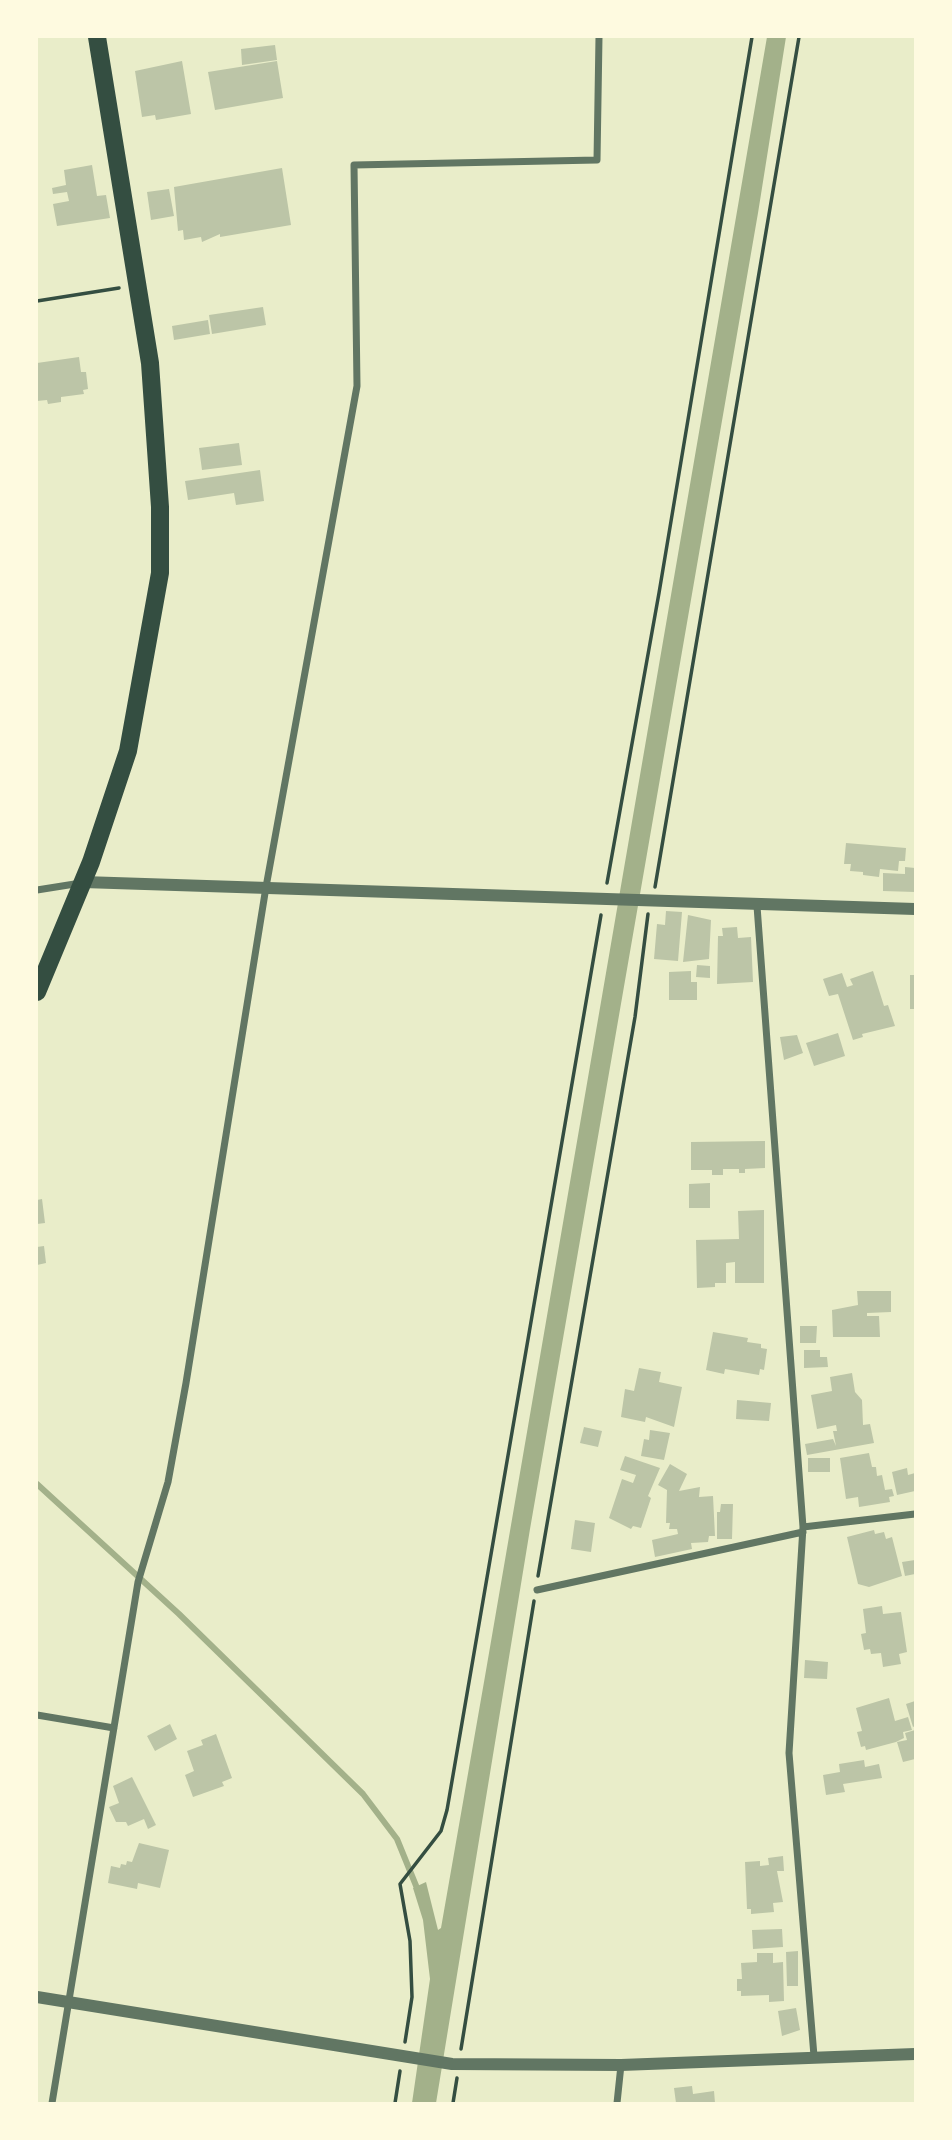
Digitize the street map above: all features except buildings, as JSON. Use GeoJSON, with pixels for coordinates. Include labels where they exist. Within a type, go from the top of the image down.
{"type":"FeatureCollection","features":[{"type":"Feature","properties":{"kind":"main road"},"geometry":{"type":"LineString","coordinates":[[37,992],[83,882],[128,751],[160,573],[160,507],[150,363],[97,37]]}},
{"type":"Feature","properties":{"kind":"street"},"geometry":{"type":"LineString","coordinates":[[52,2103],[138,1582],[167,1482],[186,1383],[266,887],[357,386],[354,165],[597,160],[599,37]]}},
{"type":"Feature","properties":{"kind":"street"},"geometry":{"type":"LineString","coordinates":[[37,890],[83,882],[607,898],[757,906],[915,909]]}},
{"type":"Feature","properties":{"kind":"street"},"geometry":{"type":"LineString","coordinates":[[757,906],[803,1529],[789,1753],[814,2056]]}},
{"type":"Feature","properties":{"kind":"street"},"geometry":{"type":"LineString","coordinates":[[537,1590],[803,1529],[915,1514]]}},
{"type":"Feature","properties":{"kind":"street"},"geometry":{"type":"LineString","coordinates":[[37,1715],[114,1727]]}},
{"type":"Feature","properties":{"kind":"street"},"geometry":{"type":"LineString","coordinates":[[37,1997],[405,2059],[456,2064],[621,2065],[915,2054]]}},
{"type":"Feature","properties":{"kind":"street"},"geometry":{"type":"LineString","coordinates":[[617,2103],[621,2065]]}},
{"type":"Feature","properties":{"kind":"path"},"geometry":{"type":"LineString","coordinates":[[395,2103],[405,2059],[412,1997],[410,1941],[400,1884],[441,1831],[447,1811],[607,898],[752,37]]}},
{"type":"Feature","properties":{"kind":"path"},"geometry":{"type":"LineString","coordinates":[[453,2103],[456,2064],[635,1017],[649,900],[799,37]]}},
{"type":"Feature","properties":{"kind":"path"},"geometry":{"type":"LineString","coordinates":[[37,301],[138,283]]}},
{"type":"Feature","properties":{"kind":"shaded area"},"geometry":{"type":"Polygon","coordinates":[[[767,37],[786,37],[758,213],[530,1529],[436,2103],[412,2103],[430,1979],[423,1920],[413,1888],[426,1882],[438,1930],[441,1928],[484,1682],[767,37]]]}},
{"type":"Feature","properties":{"kind":"waterway"},"geometry":{"type":"LineString","coordinates":[[37,1484],[179,1614],[363,1794],[397,1839],[419,1893]]}}]}
